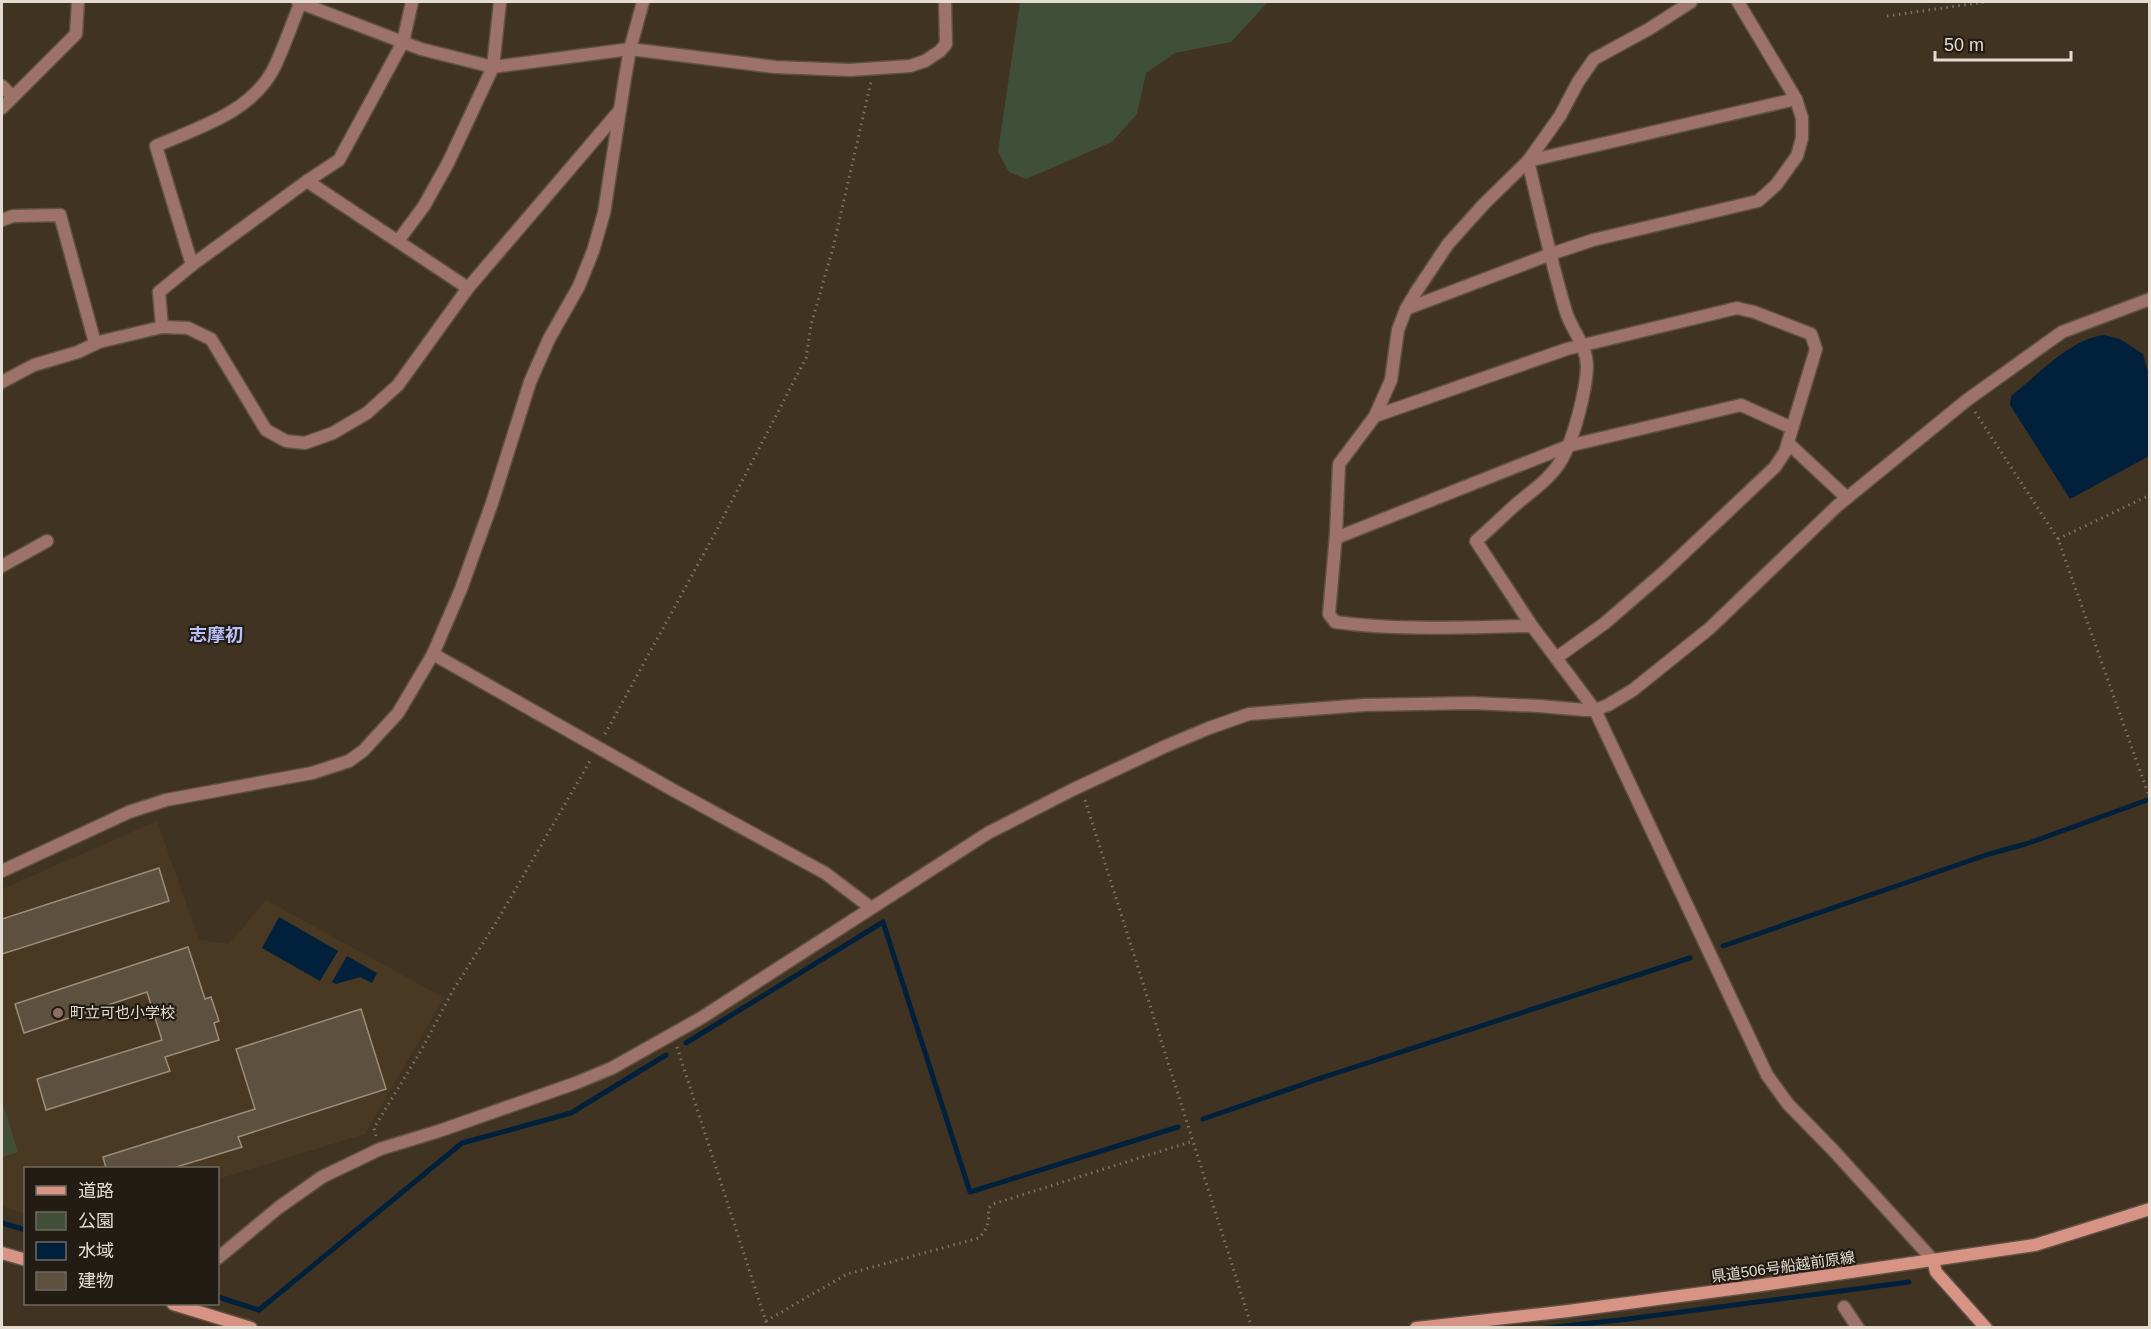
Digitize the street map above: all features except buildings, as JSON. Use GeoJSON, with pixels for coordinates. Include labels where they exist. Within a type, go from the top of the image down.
{"type":"FeatureCollection","features":[{"type":"Feature","properties":{"kind":"main road","name":"県道506号船越前原線"},"geometry":{"type":"LineString","coordinates":[[1416,1328],[1671,1297],[2035,1245],[2150,1209]]}},
{"type":"Feature","properties":{"kind":"main road"},"geometry":{"type":"LineString","coordinates":[[2,1253],[24,1259]]}},
{"type":"Feature","properties":{"kind":"main road"},"geometry":{"type":"LineString","coordinates":[[1933,1260],[1936,1272],[1986,1328]]}},
{"type":"Feature","properties":{"kind":"main road"},"geometry":{"type":"LineString","coordinates":[[181,1305],[251,1328]]}},
{"type":"Feature","properties":{"kind":"street"},"geometry":{"type":"LineString","coordinates":[[2,108],[76,34],[78,2]]}},
{"type":"Feature","properties":{"kind":"street"},"geometry":{"type":"LineString","coordinates":[[192,264],[156,146],[218,120],[260,88],[274,67],[300,2],[421,49],[493,67],[630,50],[775,67],[840,70],[910,66],[940,51],[946,44],[945,2]]}},
{"type":"Feature","properties":{"kind":"street"},"geometry":{"type":"LineString","coordinates":[[162,327],[159,292],[192,264],[339,160],[403,42],[412,2]]}},
{"type":"Feature","properties":{"kind":"street"},"geometry":{"type":"LineString","coordinates":[[398,242],[424,206],[448,163],[493,67],[500,2]]}},
{"type":"Feature","properties":{"kind":"street"},"geometry":{"type":"LineString","coordinates":[[2,871],[129,812],[166,800],[312,773],[349,761],[369,746],[398,713],[433,654],[478,544],[530,382],[549,339],[579,286],[593,251],[604,213],[630,50],[643,2]]}},
{"type":"Feature","properties":{"kind":"street"},"geometry":{"type":"LineString","coordinates":[[1532,626],[1422,627],[1335,622],[1329,614],[1336,538],[1339,464],[1375,416],[1391,380],[1398,330],[1406,309],[1448,244],[1484,204],[1528,161],[1560,116],[1578,82],[1594,59],[1692,2]]}},
{"type":"Feature","properties":{"kind":"street"},"geometry":{"type":"LineString","coordinates":[[1406,309],[1551,254],[1602,238],[1758,201],[1776,185],[1797,156],[1802,138],[1802,118],[1796,99],[1738,2]]}},
{"type":"Feature","properties":{"kind":"street"},"geometry":{"type":"LineString","coordinates":[[2,86],[13,97]]}},
{"type":"Feature","properties":{"kind":"street"},"geometry":{"type":"LineString","coordinates":[[1528,161],[1796,99]]}},
{"type":"Feature","properties":{"kind":"street"},"geometry":{"type":"LineString","coordinates":[[2,382],[34,365],[78,352],[95,343],[162,327],[188,328],[211,339],[266,430],[286,441],[305,442],[333,433],[367,413],[398,385],[468,288],[621,109]]}},
{"type":"Feature","properties":{"kind":"street"},"geometry":{"type":"LineString","coordinates":[[1528,161],[1568,317],[1584,346],[1587,367],[1583,393],[1568,446],[1561,460],[1544,483],[1515,505],[1476,541],[1532,626],[1595,710],[1767,1075],[1788,1104],[1933,1260]]}},
{"type":"Feature","properties":{"kind":"street"},"geometry":{"type":"LineString","coordinates":[[307,181],[468,288]]}},
{"type":"Feature","properties":{"kind":"street"},"geometry":{"type":"LineString","coordinates":[[2,220],[13,216],[60,215],[95,343]]}},
{"type":"Feature","properties":{"kind":"street"},"geometry":{"type":"LineString","coordinates":[[219,1257],[301,1190],[322,1177],[380,1149],[439,1131],[612,1068],[746,989],[988,833],[1080,786],[1166,746],[1249,714],[1297,709],[1409,704],[1517,705],[1595,710],[1633,690],[1710,628],[1847,498],[1967,400],[2062,332],[2150,299]]}},
{"type":"Feature","properties":{"kind":"street"},"geometry":{"type":"LineString","coordinates":[[1375,416],[1567,349],[1737,308],[1754,312],[1811,334],[1816,349],[1785,453],[1775,467],[1665,571],[1605,623],[1556,657]]}},
{"type":"Feature","properties":{"kind":"street"},"geometry":{"type":"LineString","coordinates":[[1336,538],[1568,446],[1741,405],[1792,428]]}},
{"type":"Feature","properties":{"kind":"street"},"geometry":{"type":"LineString","coordinates":[[1788,443],[1847,498]]}},
{"type":"Feature","properties":{"kind":"street"},"geometry":{"type":"LineString","coordinates":[[2,566],[46,541]]}},
{"type":"Feature","properties":{"kind":"street"},"geometry":{"type":"LineString","coordinates":[[433,654],[825,873],[870,907]]}},
{"type":"Feature","properties":{"kind":"street"},"geometry":{"type":"LineString","coordinates":[[1844,1307],[1858,1328]]}},
{"type":"Feature","properties":{"kind":"path"},"geometry":{"type":"LineString","coordinates":[[1887,16],[1985,2]]}},
{"type":"Feature","properties":{"kind":"path"},"geometry":{"type":"LineString","coordinates":[[380,1149],[374,1128],[598,746],[713,537],[806,358],[811,325],[836,237],[874,69]]}},
{"type":"Feature","properties":{"kind":"path"},"geometry":{"type":"LineString","coordinates":[[1967,400],[2058,539],[2150,799]]}},
{"type":"Feature","properties":{"kind":"path"},"geometry":{"type":"LineString","coordinates":[[2058,539],[2150,495]]}},
{"type":"Feature","properties":{"kind":"path"},"geometry":{"type":"LineString","coordinates":[[1080,786],[1252,1328]]}},
{"type":"Feature","properties":{"kind":"path"},"geometry":{"type":"LineString","coordinates":[[673,1034],[768,1328]]}},
{"type":"Feature","properties":{"kind":"path"},"geometry":{"type":"LineString","coordinates":[[766,1321],[847,1274],[979,1238],[985,1231],[990,1218],[988,1209],[993,1204],[1193,1142]]}},
{"type":"Feature","properties":{"kind":"shaded area"},"geometry":{"type":"Polygon","coordinates":[[[157,821],[199,940],[229,944],[266,900],[444,998],[365,1134],[219,1179],[219,1167],[24,1167],[24,1214],[2,1206],[2,889],[157,821]]]}},
{"type":"Feature","properties":{"kind":"green space"},"geometry":{"type":"Polygon","coordinates":[[[1020,2],[1268,2],[1231,42],[1175,53],[1146,73],[1137,114],[1112,142],[1026,179],[1009,172],[998,152],[1020,2]]]}},
{"type":"Feature","properties":{"kind":"green space"},"geometry":{"type":"Polygon","coordinates":[[[2,1101],[18,1152],[2,1157],[2,1101]]]}},
{"type":"Feature","properties":{"kind":"water"},"geometry":{"type":"Polygon","coordinates":[[[2104,335],[2120,339],[2143,354],[2149,376],[2149,456],[2070,499],[2010,405],[2011,396],[2079,343],[2104,335]]]}},
{"type":"Feature","properties":{"kind":"water"},"geometry":{"type":"Polygon","coordinates":[[[279,917],[338,951],[320,981],[262,948],[279,917]]]}},
{"type":"Feature","properties":{"kind":"water"},"geometry":{"type":"Polygon","coordinates":[[[347,956],[377,973],[372,983],[360,977],[336,984],[332,982],[347,956]]]}},
{"type":"Feature","properties":{"kind":"waterway"},"geometry":{"type":"LineString","coordinates":[[1723,946],[1989,854],[2026,844],[2150,799]]}},
{"type":"Feature","properties":{"kind":"waterway"},"geometry":{"type":"LineString","coordinates":[[686,1043],[883,922],[970,1192],[1178,1127]]}},
{"type":"Feature","properties":{"kind":"waterway"},"geometry":{"type":"LineString","coordinates":[[1203,1119],[1324,1077],[1690,958]]}},
{"type":"Feature","properties":{"kind":"waterway"},"geometry":{"type":"LineString","coordinates":[[219,1297],[259,1310],[462,1143],[571,1113],[666,1055]]}},
{"type":"Feature","properties":{"kind":"waterway"},"geometry":{"type":"LineString","coordinates":[[2,1223],[24,1229]]}},
{"type":"Feature","properties":{"kind":"waterway"},"geometry":{"type":"LineString","coordinates":[[1546,1328],[1909,1282]]}},
{"type":"Feature","properties":{"kind":"place","name":"町立可也小学校"},"geometry":{"type":"Point","coordinates":[58,1013]}},
{"type":"Feature","properties":{"kind":"district","name":"志摩初"},"geometry":{"type":"Point","coordinates":[216,635]}}]}
